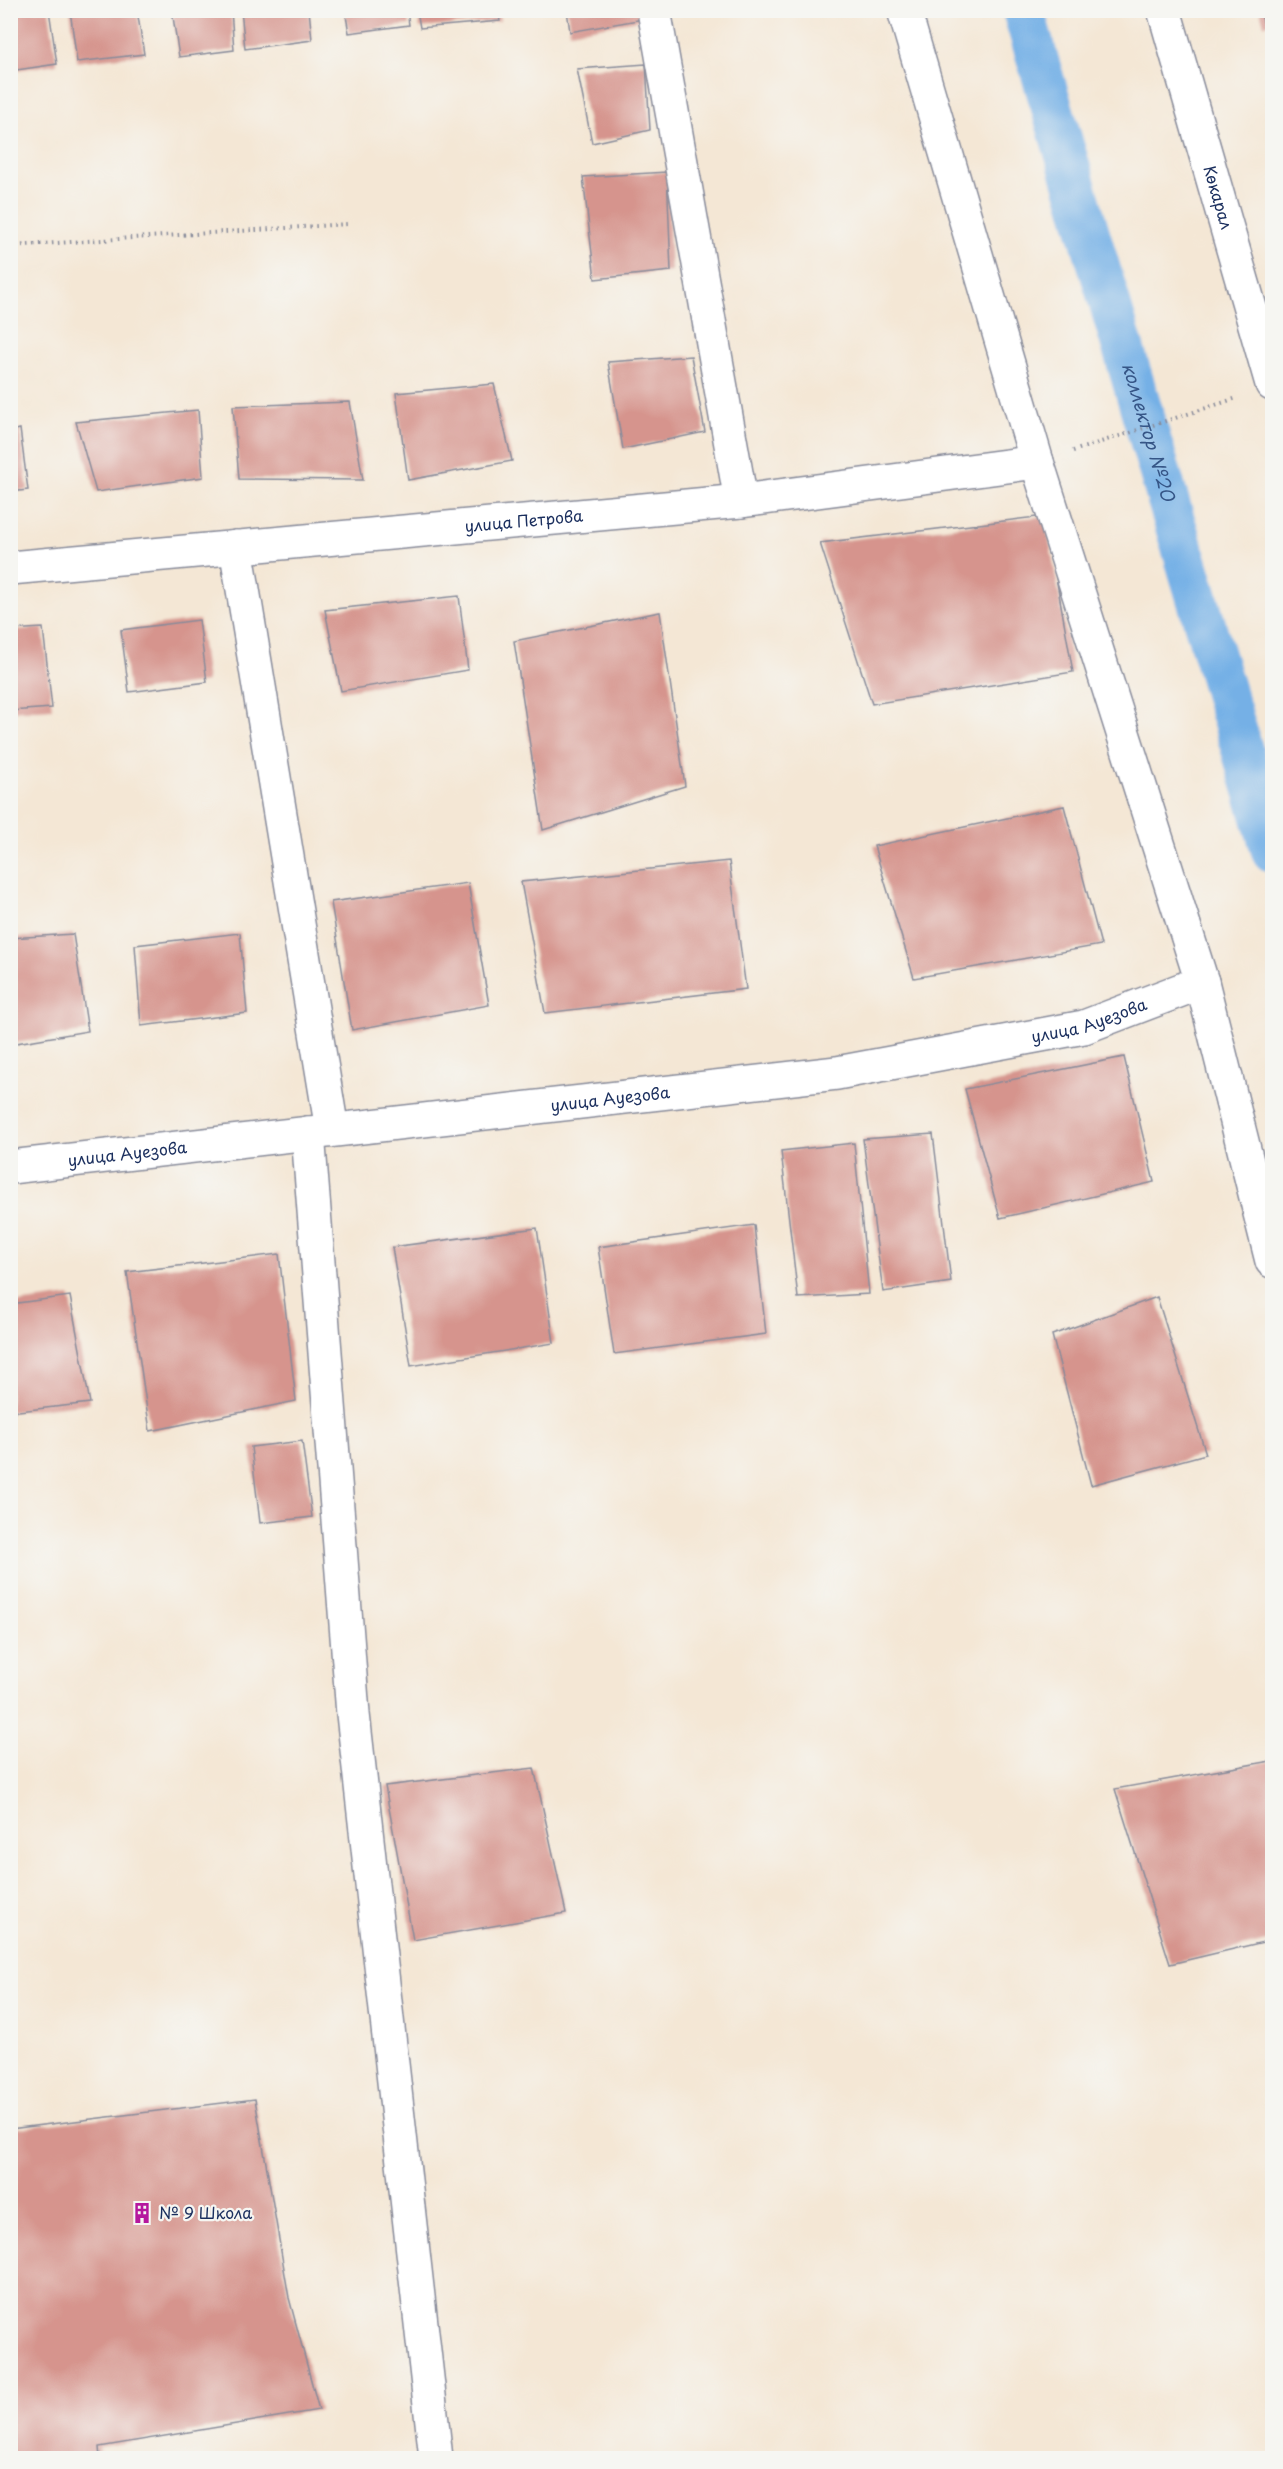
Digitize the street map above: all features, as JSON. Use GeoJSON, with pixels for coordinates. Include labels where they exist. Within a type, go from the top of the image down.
{"type":"FeatureCollection","features":[{"type":"Feature","properties":{"kind":"street"},"geometry":{"type":"LineString","coordinates":[[654,10],[741,501]]}},
{"type":"Feature","properties":{"kind":"street"},"geometry":{"type":"LineString","coordinates":[[904,10],[1037,462],[1202,982],[1272,1261]]}},
{"type":"Feature","properties":{"kind":"street","name":"Көкарал"},"geometry":{"type":"LineString","coordinates":[[1164,10],[1272,384]]}},
{"type":"Feature","properties":{"kind":"street","name":"улица Петрова"},"geometry":{"type":"LineString","coordinates":[[10,568],[741,501],[1037,462]]}},
{"type":"Feature","properties":{"kind":"street"},"geometry":{"type":"LineString","coordinates":[[236,547],[320,1132],[353,1714],[436,2458]]}},
{"type":"Feature","properties":{"kind":"street","name":"улица Ауезова"},"geometry":{"type":"LineString","coordinates":[[10,1167],[837,1072],[1084,1028],[1202,982]]}},
{"type":"Feature","properties":{"kind":"path"},"geometry":{"type":"LineString","coordinates":[[10,246],[348,224]]}},
{"type":"Feature","properties":{"kind":"path"},"geometry":{"type":"LineString","coordinates":[[1037,462],[1239,398]]}},
{"type":"Feature","properties":{"kind":"building"},"geometry":{"type":"Polygon","coordinates":[[[10,10],[49,10],[57,64],[10,71],[10,10]]]}},
{"type":"Feature","properties":{"kind":"building"},"geometry":{"type":"Polygon","coordinates":[[[70,10],[137,10],[144,54],[77,62],[70,10]]]}},
{"type":"Feature","properties":{"kind":"building"},"geometry":{"type":"Polygon","coordinates":[[[172,10],[231,10],[234,50],[179,57],[172,10]]]}},
{"type":"Feature","properties":{"kind":"building"},"geometry":{"type":"Polygon","coordinates":[[[241,10],[309,10],[312,40],[245,49],[241,10]]]}},
{"type":"Feature","properties":{"kind":"building"},"geometry":{"type":"Polygon","coordinates":[[[345,10],[407,10],[409,25],[349,33],[345,10]]]}},
{"type":"Feature","properties":{"kind":"building"},"geometry":{"type":"Polygon","coordinates":[[[417,10],[498,10],[500,21],[420,28],[417,10]]]}},
{"type":"Feature","properties":{"kind":"building"},"geometry":{"type":"Polygon","coordinates":[[[567,10],[653,10],[655,17],[570,32],[567,10]]]}},
{"type":"Feature","properties":{"kind":"building"},"geometry":{"type":"Polygon","coordinates":[[[1260,10],[1272,10],[1272,23],[1264,25],[1260,10]]]}},
{"type":"Feature","properties":{"kind":"building"},"geometry":{"type":"Polygon","coordinates":[[[646,64],[650,130],[592,143],[577,69],[646,64]]]}},
{"type":"Feature","properties":{"kind":"building"},"geometry":{"type":"Polygon","coordinates":[[[667,172],[671,271],[595,279],[583,177],[667,172]]]}},
{"type":"Feature","properties":{"kind":"building"},"geometry":{"type":"Polygon","coordinates":[[[691,356],[705,432],[623,449],[608,362],[691,356]]]}},
{"type":"Feature","properties":{"kind":"building"},"geometry":{"type":"Polygon","coordinates":[[[494,384],[512,461],[408,480],[396,393],[494,384]]]}},
{"type":"Feature","properties":{"kind":"building"},"geometry":{"type":"Polygon","coordinates":[[[350,402],[363,480],[239,479],[233,406],[350,402]]]}},
{"type":"Feature","properties":{"kind":"building"},"geometry":{"type":"Polygon","coordinates":[[[198,410],[203,477],[96,492],[76,422],[198,410]]]}},
{"type":"Feature","properties":{"kind":"building"},"geometry":{"type":"Polygon","coordinates":[[[20,429],[28,490],[10,492],[10,431],[20,429]]]}},
{"type":"Feature","properties":{"kind":"building"},"geometry":{"type":"Polygon","coordinates":[[[1045,516],[1073,672],[872,704],[820,543],[1045,516]]]}},
{"type":"Feature","properties":{"kind":"building"},"geometry":{"type":"Polygon","coordinates":[[[459,596],[468,670],[341,691],[325,610],[459,596]]]}},
{"type":"Feature","properties":{"kind":"building"},"geometry":{"type":"Polygon","coordinates":[[[660,612],[685,786],[543,830],[514,641],[660,612]]]}},
{"type":"Feature","properties":{"kind":"building"},"geometry":{"type":"Polygon","coordinates":[[[199,620],[207,682],[129,692],[121,630],[199,620]]]}},
{"type":"Feature","properties":{"kind":"building"},"geometry":{"type":"Polygon","coordinates":[[[43,628],[52,708],[10,711],[10,630],[43,628]]]}},
{"type":"Feature","properties":{"kind":"building"},"geometry":{"type":"Polygon","coordinates":[[[1064,806],[1101,945],[914,978],[874,846],[1064,806]]]}},
{"type":"Feature","properties":{"kind":"building"},"geometry":{"type":"Polygon","coordinates":[[[729,861],[746,989],[545,1013],[521,882],[729,861]]]}},
{"type":"Feature","properties":{"kind":"building"},"geometry":{"type":"Polygon","coordinates":[[[468,883],[489,1005],[352,1030],[331,902],[468,883]]]}},
{"type":"Feature","properties":{"kind":"building"},"geometry":{"type":"Polygon","coordinates":[[[240,933],[247,1013],[141,1026],[135,945],[240,933]]]}},
{"type":"Feature","properties":{"kind":"building"},"geometry":{"type":"Polygon","coordinates":[[[73,934],[88,1031],[10,1044],[10,938],[73,934]]]}},
{"type":"Feature","properties":{"kind":"building"},"geometry":{"type":"Polygon","coordinates":[[[1124,1057],[1154,1182],[1000,1218],[965,1089],[1124,1057]]]}},
{"type":"Feature","properties":{"kind":"building"},"geometry":{"type":"Polygon","coordinates":[[[933,1134],[951,1282],[883,1292],[863,1139],[933,1134]]]}},
{"type":"Feature","properties":{"kind":"building"},"geometry":{"type":"Polygon","coordinates":[[[854,1143],[869,1294],[798,1298],[781,1151],[854,1143]]]}},
{"type":"Feature","properties":{"kind":"building"},"geometry":{"type":"Polygon","coordinates":[[[754,1225],[766,1334],[614,1354],[598,1247],[754,1225]]]}},
{"type":"Feature","properties":{"kind":"building"},"geometry":{"type":"Polygon","coordinates":[[[537,1228],[554,1343],[411,1366],[392,1247],[537,1228]]]}},
{"type":"Feature","properties":{"kind":"building"},"geometry":{"type":"Polygon","coordinates":[[[279,1254],[296,1401],[150,1431],[127,1272],[279,1254]]]}},
{"type":"Feature","properties":{"kind":"building"},"geometry":{"type":"Polygon","coordinates":[[[70,1296],[90,1403],[10,1412],[10,1304],[70,1296]]]}},
{"type":"Feature","properties":{"kind":"building"},"geometry":{"type":"Polygon","coordinates":[[[1157,1297],[1206,1454],[1091,1485],[1052,1335],[1157,1297]]]}},
{"type":"Feature","properties":{"kind":"building"},"geometry":{"type":"Polygon","coordinates":[[[302,1441],[312,1517],[260,1523],[251,1447],[302,1441]]]}},
{"type":"Feature","properties":{"kind":"building"},"geometry":{"type":"Polygon","coordinates":[[[1271,1761],[1272,1940],[1170,1964],[1115,1789],[1271,1761]]]}},
{"type":"Feature","properties":{"kind":"building"},"geometry":{"type":"Polygon","coordinates":[[[534,1768],[566,1913],[413,1940],[385,1786],[534,1768]]]}},
{"type":"Feature","properties":{"kind":"building","name":"№ 9 Школа"},"geometry":{"type":"Polygon","coordinates":[[[255,2099],[289,2298],[319,2410],[99,2447],[100,2458],[10,2458],[10,2129],[255,2099]]]}},
{"type":"Feature","properties":{"kind":"waterway","name":"коллектор №20"},"geometry":{"type":"LineString","coordinates":[[1023,10],[1272,851]]}},
{"type":"Feature","properties":{"kind":"place","name":"№ 9 Школа"},"geometry":{"type":"Point","coordinates":[142,2213]}}]}
